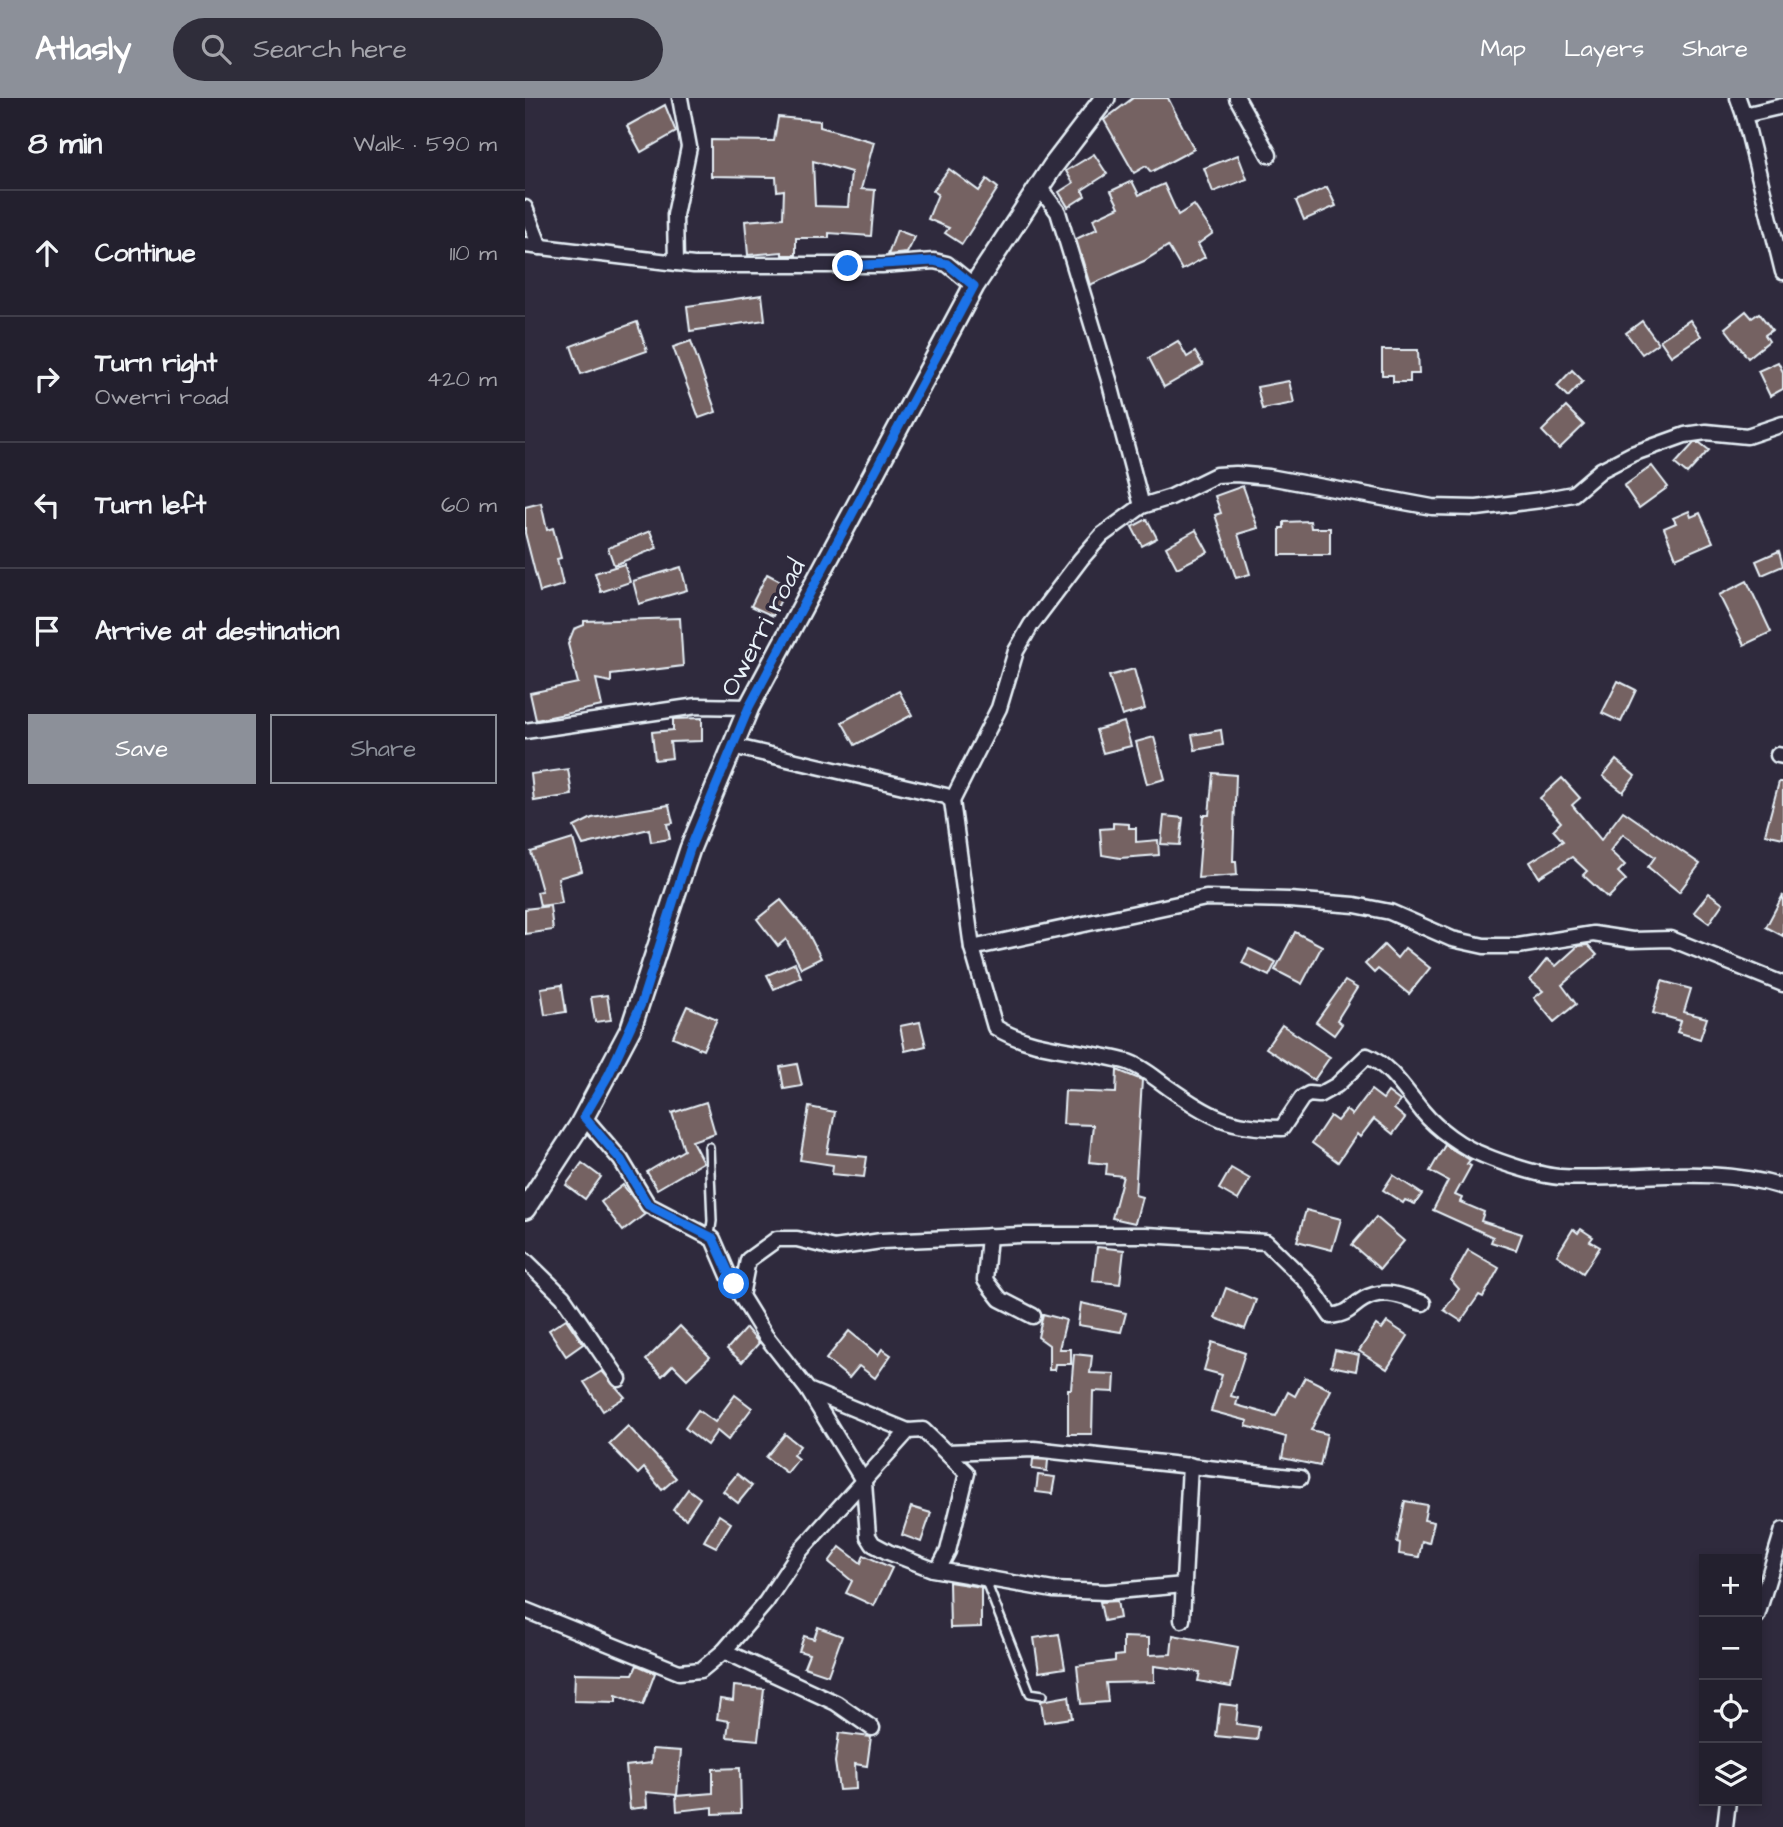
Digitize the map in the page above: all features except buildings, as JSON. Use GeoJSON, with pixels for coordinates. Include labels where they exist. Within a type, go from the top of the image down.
{"type":"FeatureCollection","features":[{"type":"Feature","properties":{"kind":"main road","name":"Owerri road"},"geometry":{"type":"LineString","coordinates":[[526,1207],[609,1074],[641,1004],[690,849],[749,707],[974,286],[1039,187],[1105,98]]}},
{"type":"Feature","properties":{"kind":"street"},"geometry":{"type":"LineString","coordinates":[[676,263],[675,215],[689,147],[680,98]]}},
{"type":"Feature","properties":{"kind":"street"},"geometry":{"type":"LineString","coordinates":[[1237,98],[1269,155]]}},
{"type":"Feature","properties":{"kind":"street"},"geometry":{"type":"LineString","coordinates":[[1738,98],[1783,272]]}},
{"type":"Feature","properties":{"kind":"street"},"geometry":{"type":"LineString","coordinates":[[1744,115],[1783,106]]}},
{"type":"Feature","properties":{"kind":"street"},"geometry":{"type":"LineString","coordinates":[[1039,187],[1058,212],[1109,380],[1142,506]]}},
{"type":"Feature","properties":{"kind":"street"},"geometry":{"type":"LineString","coordinates":[[525,208],[540,247]]}},
{"type":"Feature","properties":{"kind":"street"},"geometry":{"type":"LineString","coordinates":[[525,245],[676,263],[848,266],[934,261],[947,264],[974,286]]}},
{"type":"Feature","properties":{"kind":"street"},"geometry":{"type":"LineString","coordinates":[[1783,424],[1747,436],[1706,432],[1685,435],[1632,454],[1601,470],[1573,494],[1541,500],[1477,508],[1432,507],[1269,477],[1236,474],[1216,475],[1171,498],[1142,506],[1102,535],[1081,558],[1031,625],[1016,650],[999,708],[952,801],[972,948],[995,1027],[1024,1043],[1069,1049],[1132,1063],[1212,1118],[1247,1126],[1282,1128],[1302,1098],[1309,1094],[1319,1096],[1338,1085],[1367,1056],[1375,1059],[1402,1084],[1424,1114],[1445,1132],[1482,1155],[1557,1177],[1714,1173],[1783,1187]]}},
{"type":"Feature","properties":{"kind":"street"},"geometry":{"type":"LineString","coordinates":[[525,731],[697,706],[749,707]]}},
{"type":"Feature","properties":{"kind":"street"},"geometry":{"type":"LineString","coordinates":[[732,746],[946,796],[952,801]]}},
{"type":"Feature","properties":{"kind":"street"},"geometry":{"type":"LineString","coordinates":[[972,948],[1206,898],[1289,900],[1355,905],[1390,912],[1452,939],[1483,946],[1518,946],[1593,934],[1632,940],[1671,939],[1783,984]]}},
{"type":"Feature","properties":{"kind":"street"},"geometry":{"type":"LineString","coordinates":[[584,1117],[621,1160],[648,1205],[709,1235],[717,1243],[729,1276],[742,1290]]}},
{"type":"Feature","properties":{"kind":"street"},"geometry":{"type":"LineString","coordinates":[[1184,1585],[1080,1592],[932,1569],[908,1562],[873,1544],[868,1536],[864,1482],[808,1390],[765,1335],[741,1296],[748,1260],[777,1240],[797,1239],[834,1248],[881,1241],[989,1236],[1146,1235],[1266,1242],[1309,1284],[1331,1316],[1349,1314],[1365,1298],[1391,1292],[1423,1303]]}},
{"type":"Feature","properties":{"kind":"street"},"geometry":{"type":"LineString","coordinates":[[989,1236],[985,1280],[1000,1299],[1033,1316]]}},
{"type":"Feature","properties":{"kind":"street"},"geometry":{"type":"LineString","coordinates":[[525,1260],[563,1297],[619,1379]]}},
{"type":"Feature","properties":{"kind":"street"},"geometry":{"type":"LineString","coordinates":[[808,1390],[908,1431],[923,1430],[967,1472],[948,1550],[939,1568]]}},
{"type":"Feature","properties":{"kind":"street"},"geometry":{"type":"LineString","coordinates":[[525,1611],[679,1672],[701,1670],[724,1651],[766,1602],[800,1552],[908,1431]]}},
{"type":"Feature","properties":{"kind":"street"},"geometry":{"type":"LineString","coordinates":[[946,1452],[1034,1450],[1300,1478]]}},
{"type":"Feature","properties":{"kind":"street"},"geometry":{"type":"LineString","coordinates":[[1182,1620],[1191,1465]]}},
{"type":"Feature","properties":{"kind":"street"},"geometry":{"type":"LineString","coordinates":[[1762,1599],[1783,1530]]}},
{"type":"Feature","properties":{"kind":"street"},"geometry":{"type":"LineString","coordinates":[[724,1651],[836,1703],[872,1728]]}},
{"type":"Feature","properties":{"kind":"street"},"geometry":{"type":"LineString","coordinates":[[1724,1827],[1727,1806]]}},
{"type":"Feature","properties":{"kind":"lane"},"geometry":{"type":"LineString","coordinates":[[709,1147],[712,1221],[709,1235]]}},
{"type":"Feature","properties":{"kind":"lane"},"geometry":{"type":"LineString","coordinates":[[985,1579],[1017,1657],[1025,1686],[1030,1693],[1043,1695]]}},
{"type":"Feature","properties":{"kind":"route"},"geometry":{"type":"LineString","coordinates":[[734,1284],[713,1238],[648,1205],[621,1160],[584,1117],[609,1074],[641,1004],[690,849],[749,707],[974,286],[947,264],[934,261],[848,266]]}}]}
